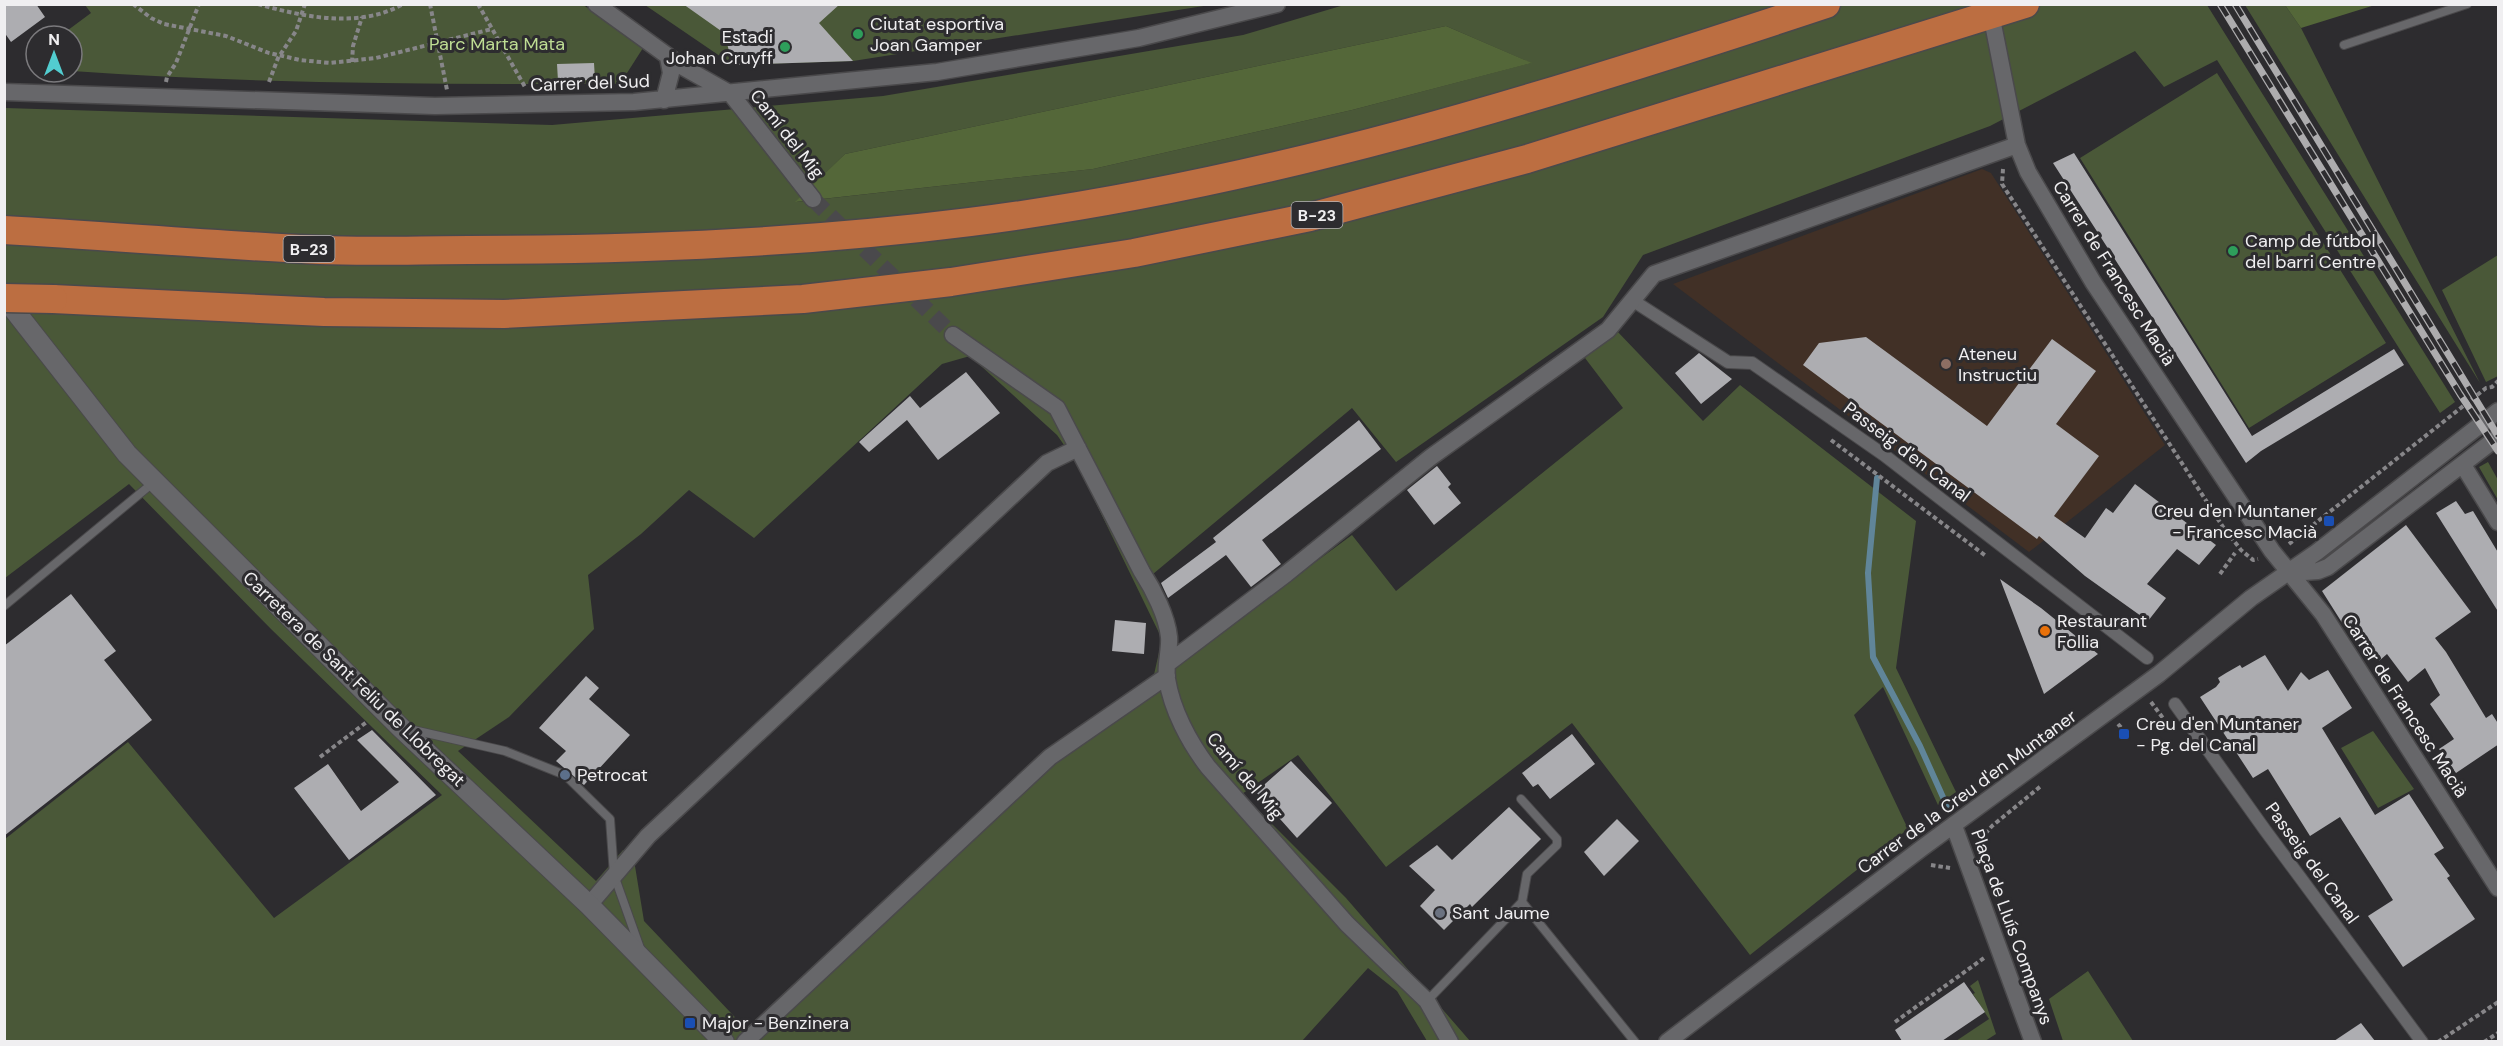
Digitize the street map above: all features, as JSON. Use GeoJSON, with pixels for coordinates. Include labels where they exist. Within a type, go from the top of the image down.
{"type":"FeatureCollection","features":[{"type":"Feature","properties":{"kind":"highway","name":"B-23"},"geometry":{"type":"LineString","coordinates":[[4,230],[323,250],[584,250],[837,236],[974,222],[1100,202],[1246,173],[1367,144],[1504,108],[1659,60],[1826,4]]}},
{"type":"Feature","properties":{"kind":"highway","name":"B-23"},"geometry":{"type":"LineString","coordinates":[[8,297],[324,312],[504,314],[804,299],[951,282],[1134,253],[1310,217],[1527,159],[2025,4]]}},
{"type":"Feature","properties":{"kind":"street","name":"Camí del Mig"},"geometry":{"type":"LineString","coordinates":[[596,4],[668,57],[731,94],[813,199]]}},
{"type":"Feature","properties":{"kind":"street","name":"Carrer del Sud"},"geometry":{"type":"LineString","coordinates":[[4,92],[449,106],[664,99],[937,72],[1138,38],[1277,4]]}},
{"type":"Feature","properties":{"kind":"street","name":"Carrer de Francesc Macià"},"geometry":{"type":"LineString","coordinates":[[1993,24],[2017,145],[2028,172],[2093,282],[2280,548],[2290,573],[2323,614],[2499,888]]}},
{"type":"Feature","properties":{"kind":"street"},"geometry":{"type":"LineString","coordinates":[[664,99],[671,73],[668,57]]}},
{"type":"Feature","properties":{"kind":"street"},"geometry":{"type":"LineString","coordinates":[[745,1041],[1050,757],[1167,670],[1431,457],[1608,330],[1654,274],[2017,145]]}},
{"type":"Feature","properties":{"kind":"street","name":"Carretera de Sant Feliu de Llobregat"},"geometry":{"type":"LineString","coordinates":[[8,297],[127,454],[382,710],[589,905],[724,1041]]}},
{"type":"Feature","properties":{"kind":"street","name":"Passeig d'en Canal"},"geometry":{"type":"LineString","coordinates":[[1632,300],[1728,362],[1752,363],[1884,455],[2147,658]]}},
{"type":"Feature","properties":{"kind":"street","name":"Camí del Mig"},"geometry":{"type":"LineString","coordinates":[[953,335],[1058,408],[1153,590],[1169,636],[1167,670],[1171,695],[1192,746],[1347,924],[1427,1001],[1450,1041]]}},
{"type":"Feature","properties":{"kind":"street","name":"Carrer de la Creu d'en Muntaner"},"geometry":{"type":"LineString","coordinates":[[1667,1041],[2159,674],[2251,598],[2290,573],[2499,411]]}},
{"type":"Feature","properties":{"kind":"street","name":"Carrer de la Creu d'en Muntaner"},"geometry":{"type":"LineString","coordinates":[[2290,573],[2318,571],[2328,567],[2499,437]]}},
{"type":"Feature","properties":{"kind":"street"},"geometry":{"type":"LineString","coordinates":[[589,905],[648,836],[1038,471],[1047,463],[1078,448]]}},
{"type":"Feature","properties":{"kind":"street"},"geometry":{"type":"LineString","coordinates":[[2463,465],[2499,522]]}},
{"type":"Feature","properties":{"kind":"street","name":"Passeig del Canal"},"geometry":{"type":"LineString","coordinates":[[2175,704],[2265,830],[2422,1041]]}},
{"type":"Feature","properties":{"kind":"street","name":"Plaça de Lluís Companys"},"geometry":{"type":"LineString","coordinates":[[1954,826],[2033,1041]]}},
{"type":"Feature","properties":{"kind":"lane"},"geometry":{"type":"LineString","coordinates":[[2344,45],[2467,4]]}},
{"type":"Feature","properties":{"kind":"lane"},"geometry":{"type":"LineString","coordinates":[[4,606],[154,481]]}},
{"type":"Feature","properties":{"kind":"lane"},"geometry":{"type":"LineString","coordinates":[[400,727],[505,751],[565,775],[610,819],[614,875],[644,960]]}},
{"type":"Feature","properties":{"kind":"lane"},"geometry":{"type":"LineString","coordinates":[[1427,1001],[1522,902],[1527,874],[1557,845],[1557,838],[1521,799]]}},
{"type":"Feature","properties":{"kind":"lane"},"geometry":{"type":"LineString","coordinates":[[1522,902],[1635,1041]]}},
{"type":"Feature","properties":{"kind":"path"},"geometry":{"type":"LineString","coordinates":[[133,4],[151,18],[164,24],[226,36],[300,60],[352,62],[492,29]]}},
{"type":"Feature","properties":{"kind":"path"},"geometry":{"type":"LineString","coordinates":[[164,98],[167,77],[176,63],[199,4]]}},
{"type":"Feature","properties":{"kind":"path"},"geometry":{"type":"LineString","coordinates":[[258,4],[301,14],[362,17],[376,16],[403,4]]}},
{"type":"Feature","properties":{"kind":"path"},"geometry":{"type":"LineString","coordinates":[[267,101],[269,82],[281,55],[296,31],[305,4]]}},
{"type":"Feature","properties":{"kind":"path"},"geometry":{"type":"LineString","coordinates":[[430,4],[449,106]]}},
{"type":"Feature","properties":{"kind":"path"},"geometry":{"type":"LineString","coordinates":[[478,4],[525,84],[528,105]]}},
{"type":"Feature","properties":{"kind":"path"},"geometry":{"type":"LineString","coordinates":[[352,62],[353,46],[362,17]]}},
{"type":"Feature","properties":{"kind":"path"},"geometry":{"type":"LineString","coordinates":[[2002,184],[2223,526],[2241,550],[2253,560],[2280,548],[2486,388],[2492,387],[2499,381]]}},
{"type":"Feature","properties":{"kind":"path"},"geometry":{"type":"LineString","coordinates":[[1822,434],[1991,560]]}},
{"type":"Feature","properties":{"kind":"path"},"geometry":{"type":"LineString","coordinates":[[2220,574],[2235,554]]}},
{"type":"Feature","properties":{"kind":"path"},"geometry":{"type":"LineString","coordinates":[[320,758],[382,710]]}},
{"type":"Feature","properties":{"kind":"path"},"geometry":{"type":"LineString","coordinates":[[2118,724],[2125,732]]}},
{"type":"Feature","properties":{"kind":"path"},"geometry":{"type":"LineString","coordinates":[[1979,849],[1992,826],[2043,784]]}},
{"type":"Feature","properties":{"kind":"path"},"geometry":{"type":"LineString","coordinates":[[1895,1022],[1999,946]]}},
{"type":"Feature","properties":{"kind":"path"},"geometry":{"type":"LineString","coordinates":[[2438,1041],[2499,1002]]}},
{"type":"Feature","properties":{"kind":"path"},"geometry":{"type":"LineString","coordinates":[[2484,1041],[2499,1033]]}},
{"type":"Feature","properties":{"kind":"shaded area","name":"Ateneu Instructiu"},"geometry":{"type":"Polygon","coordinates":[[[1982,169],[1991,173],[2165,445],[2029,552],[1673,284],[1982,169]]]}},
{"type":"Feature","properties":{"kind":"green space","name":"Parc Marta Mata"},"geometry":{"type":"Polygon","coordinates":[[[582,4],[643,48],[620,84],[277,81],[84,72],[84,24],[76,24],[91,13],[85,5],[582,4]]]}},
{"type":"Feature","properties":{"kind":"green space","name":"Ciutat esportiva Joan Gamper"},"geometry":{"type":"Polygon","coordinates":[[[645,5],[1210,5],[853,61],[733,65],[645,5]]]}},
{"type":"Feature","properties":{"kind":"green space"},"geometry":{"type":"Polygon","coordinates":[[[1344,5],[2207,5],[2455,402],[2440,413],[2217,60],[2164,87],[2135,51],[1990,126],[1643,255],[1603,317],[1396,462],[1352,408],[1153,574],[1184,659],[1352,535],[1396,591],[1623,408],[1585,358],[1616,330],[1703,421],[1740,385],[1916,521],[1896,668],[1956,792],[1938,805],[1883,687],[1854,715],[1908,829],[1750,955],[1572,723],[1386,867],[1298,755],[1242,794],[1346,898],[1470,1041],[1427,1041],[1397,991],[1368,968],[1302,1041],[5,1041],[5,839],[128,742],[274,918],[442,795],[271,629],[129,484],[5,578],[5,108],[552,125],[883,96],[1243,35],[1344,5]],[[1446,26],[845,154],[796,202],[1093,169],[1352,110],[1531,63],[1446,26]],[[970,356],[942,364],[754,538],[689,490],[641,534],[588,575],[594,629],[509,717],[458,751],[596,881],[623,850],[634,860],[644,921],[748,1031],[1053,748],[1153,679],[1162,639],[1076,462],[1057,435],[970,356]]]}},
{"type":"Feature","properties":{"kind":"green space"},"geometry":{"type":"Polygon","coordinates":[[[2245,5],[2285,5],[2301,28],[2480,383],[2245,5]]]}},
{"type":"Feature","properties":{"kind":"green space"},"geometry":{"type":"Polygon","coordinates":[[[2285,5],[2375,5],[2301,28],[2285,5]]]}},
{"type":"Feature","properties":{"kind":"green space"},"geometry":{"type":"Polygon","coordinates":[[[1446,26],[1532,63],[1352,110],[1093,169],[795,202],[845,154],[1446,26]]]}},
{"type":"Feature","properties":{"kind":"green space","name":"Camp de fútbol del barri Centre"},"geometry":{"type":"Polygon","coordinates":[[[2217,73],[2386,343],[2249,428],[2080,158],[2217,73]]]}},
{"type":"Feature","properties":{"kind":"green space"},"geometry":{"type":"Polygon","coordinates":[[[2498,255],[2498,376],[2486,382],[2442,290],[2498,255]]]}},
{"type":"Feature","properties":{"kind":"green space"},"geometry":{"type":"Polygon","coordinates":[[[2488,462],[2498,480],[2498,500],[2479,467],[2488,462]]]}},
{"type":"Feature","properties":{"kind":"green space"},"geometry":{"type":"Polygon","coordinates":[[[2373,731],[2414,789],[2378,808],[2341,748],[2373,731]]]}},
{"type":"Feature","properties":{"kind":"green space"},"geometry":{"type":"Polygon","coordinates":[[[2088,971],[2133,1041],[2063,1041],[2049,999],[2088,971]]]}},
{"type":"Feature","properties":{"kind":"green space"},"geometry":{"type":"Polygon","coordinates":[[[1978,980],[1996,1034],[1985,1041],[1956,1041],[1989,1019],[1970,986],[1978,980]]]}},
{"type":"Feature","properties":{"kind":"building"},"geometry":{"type":"Polygon","coordinates":[[[4,4],[36,4],[45,17],[35,24],[24,24],[24,32],[11,42],[4,32],[4,4]]]}},
{"type":"Feature","properties":{"kind":"building","name":"Estadi Johan Cruyff"},"geometry":{"type":"Polygon","coordinates":[[[683,4],[840,4],[819,23],[853,61],[733,65],[724,33],[683,4]]]}},
{"type":"Feature","properties":{"kind":"building"},"geometry":{"type":"Polygon","coordinates":[[[594,63],[595,80],[558,81],[557,64],[594,63]]]}},
{"type":"Feature","properties":{"kind":"building"},"geometry":{"type":"Polygon","coordinates":[[[2074,153],[2252,436],[2394,349],[2404,365],[2261,451],[2246,463],[2053,163],[2074,153]]]}},
{"type":"Feature","properties":{"kind":"building"},"geometry":{"type":"Polygon","coordinates":[[[1866,337],[1987,426],[2052,339],[2096,371],[2056,424],[2099,456],[2054,516],[2085,538],[2106,508],[2113,513],[2135,484],[2216,545],[2199,565],[2177,549],[2147,584],[2166,598],[2148,621],[2085,576],[2039,536],[2037,539],[1803,365],[1819,343],[1866,337]]]}},
{"type":"Feature","properties":{"kind":"building"},"geometry":{"type":"Polygon","coordinates":[[[1699,353],[1732,379],[1701,404],[1675,373],[1699,353]]]}},
{"type":"Feature","properties":{"kind":"building"},"geometry":{"type":"Polygon","coordinates":[[[966,372],[1000,413],[938,460],[907,420],[869,452],[859,442],[910,396],[920,408],[966,372]]]}},
{"type":"Feature","properties":{"kind":"building"},"geometry":{"type":"Polygon","coordinates":[[[1359,420],[1381,449],[1262,540],[1281,564],[1251,587],[1226,555],[1168,598],[1161,583],[1216,542],[1213,538],[1359,420]]]}},
{"type":"Feature","properties":{"kind":"building"},"geometry":{"type":"Polygon","coordinates":[[[1437,466],[1451,484],[1448,487],[1461,503],[1434,525],[1407,490],[1437,466]]]}},
{"type":"Feature","properties":{"kind":"building"},"geometry":{"type":"Polygon","coordinates":[[[2456,501],[2465,514],[2473,511],[2499,554],[2499,613],[2436,513],[2456,501]]]}},
{"type":"Feature","properties":{"kind":"building"},"geometry":{"type":"Polygon","coordinates":[[[2406,525],[2471,612],[2435,638],[2486,718],[2492,714],[2499,725],[2499,744],[2456,773],[2439,749],[2454,739],[2430,704],[2440,695],[2425,668],[2408,682],[2387,654],[2379,661],[2354,622],[2346,629],[2322,591],[2406,525]]]}},
{"type":"Feature","properties":{"kind":"building","name":"Restaurant Follia"},"geometry":{"type":"Polygon","coordinates":[[[2000,579],[2041,608],[2098,654],[2044,694],[2000,579]]]}},
{"type":"Feature","properties":{"kind":"building"},"geometry":{"type":"Polygon","coordinates":[[[71,594],[116,651],[104,660],[152,720],[4,836],[4,646],[71,594]]]}},
{"type":"Feature","properties":{"kind":"building"},"geometry":{"type":"Polygon","coordinates":[[[1115,620],[1146,623],[1144,654],[1112,651],[1115,620]]]}},
{"type":"Feature","properties":{"kind":"building"},"geometry":{"type":"Polygon","coordinates":[[[2265,655],[2288,691],[2301,672],[2309,680],[2328,670],[2352,708],[2322,728],[2375,815],[2409,794],[2444,848],[2434,854],[2450,876],[2447,878],[2475,919],[2403,967],[2368,916],[2393,900],[2340,817],[2310,836],[2268,769],[2253,778],[2200,697],[2216,687],[2220,682],[2218,678],[2240,665],[2242,668],[2265,655]]]}},
{"type":"Feature","properties":{"kind":"building"},"geometry":{"type":"Polygon","coordinates":[[[586,676],[599,688],[589,699],[630,735],[584,785],[556,761],[566,751],[539,728],[586,676]]]}},
{"type":"Feature","properties":{"kind":"building"},"geometry":{"type":"Polygon","coordinates":[[[372,730],[436,795],[349,860],[294,788],[328,764],[361,811],[399,782],[357,740],[372,730]]]}},
{"type":"Feature","properties":{"kind":"building"},"geometry":{"type":"Polygon","coordinates":[[[1572,734],[1595,764],[1550,799],[1538,784],[1533,787],[1522,773],[1572,734]]]}},
{"type":"Feature","properties":{"kind":"building"},"geometry":{"type":"Polygon","coordinates":[[[1291,761],[1332,803],[1297,838],[1256,792],[1291,761]]]}},
{"type":"Feature","properties":{"kind":"building"},"geometry":{"type":"Polygon","coordinates":[[[1509,807],[1541,839],[1472,907],[1470,904],[1444,930],[1420,906],[1435,890],[1409,866],[1437,845],[1452,860],[1509,807]]]}},
{"type":"Feature","properties":{"kind":"building"},"geometry":{"type":"Polygon","coordinates":[[[1617,819],[1639,841],[1604,876],[1584,852],[1617,819]]]}},
{"type":"Feature","properties":{"kind":"building"},"geometry":{"type":"Polygon","coordinates":[[[1964,982],[1985,1012],[1942,1041],[1902,1041],[1895,1030],[1964,982]]]}},
{"type":"Feature","properties":{"kind":"building"},"geometry":{"type":"Polygon","coordinates":[[[2361,1023],[2375,1041],[2334,1041],[2361,1023]]]}},
{"type":"Feature","properties":{"kind":"waterway"},"geometry":{"type":"LineString","coordinates":[[1877,478],[1868,573],[1873,657],[1920,746],[1947,806]]}},
{"type":"Feature","properties":{"kind":"tunnel"},"geometry":{"type":"LineString","coordinates":[[813,199],[953,335]]}},
{"type":"Feature","properties":{"kind":"railway"},"geometry":{"type":"LineString","coordinates":[[2220,4],[2460,394],[2498,451]]}},
{"type":"Feature","properties":{"kind":"railway"},"geometry":{"type":"LineString","coordinates":[[2235,4],[2498,436]]}},
{"type":"Feature","properties":{"kind":"place","name":"Ciutat esportiva Joan Gamper"},"geometry":{"type":"Point","coordinates":[858,34]}},
{"type":"Feature","properties":{"kind":"place","name":"Estadi Johan Cruyff"},"geometry":{"type":"Point","coordinates":[785,47]}},
{"type":"Feature","properties":{"kind":"place","name":"Camp de fútbol del barri Centre"},"geometry":{"type":"Point","coordinates":[2233,251]}},
{"type":"Feature","properties":{"kind":"place","name":"Ateneu Instructiu"},"geometry":{"type":"Point","coordinates":[1946,364]}},
{"type":"Feature","properties":{"kind":"place","name":"Creu d'en Muntaner - Francesc Macià"},"geometry":{"type":"Point","coordinates":[2329,521]}},
{"type":"Feature","properties":{"kind":"place","name":"Restaurant Follia"},"geometry":{"type":"Point","coordinates":[2045,631]}},
{"type":"Feature","properties":{"kind":"place","name":"Creu d'en Muntaner - Pg. del Canal"},"geometry":{"type":"Point","coordinates":[2124,734]}},
{"type":"Feature","properties":{"kind":"place","name":"Petrocat"},"geometry":{"type":"Point","coordinates":[565,775]}},
{"type":"Feature","properties":{"kind":"place","name":"Sant Jaume"},"geometry":{"type":"Point","coordinates":[1440,913]}},
{"type":"Feature","properties":{"kind":"place","name":"Major - Benzinera"},"geometry":{"type":"Point","coordinates":[690,1023]}}]}
